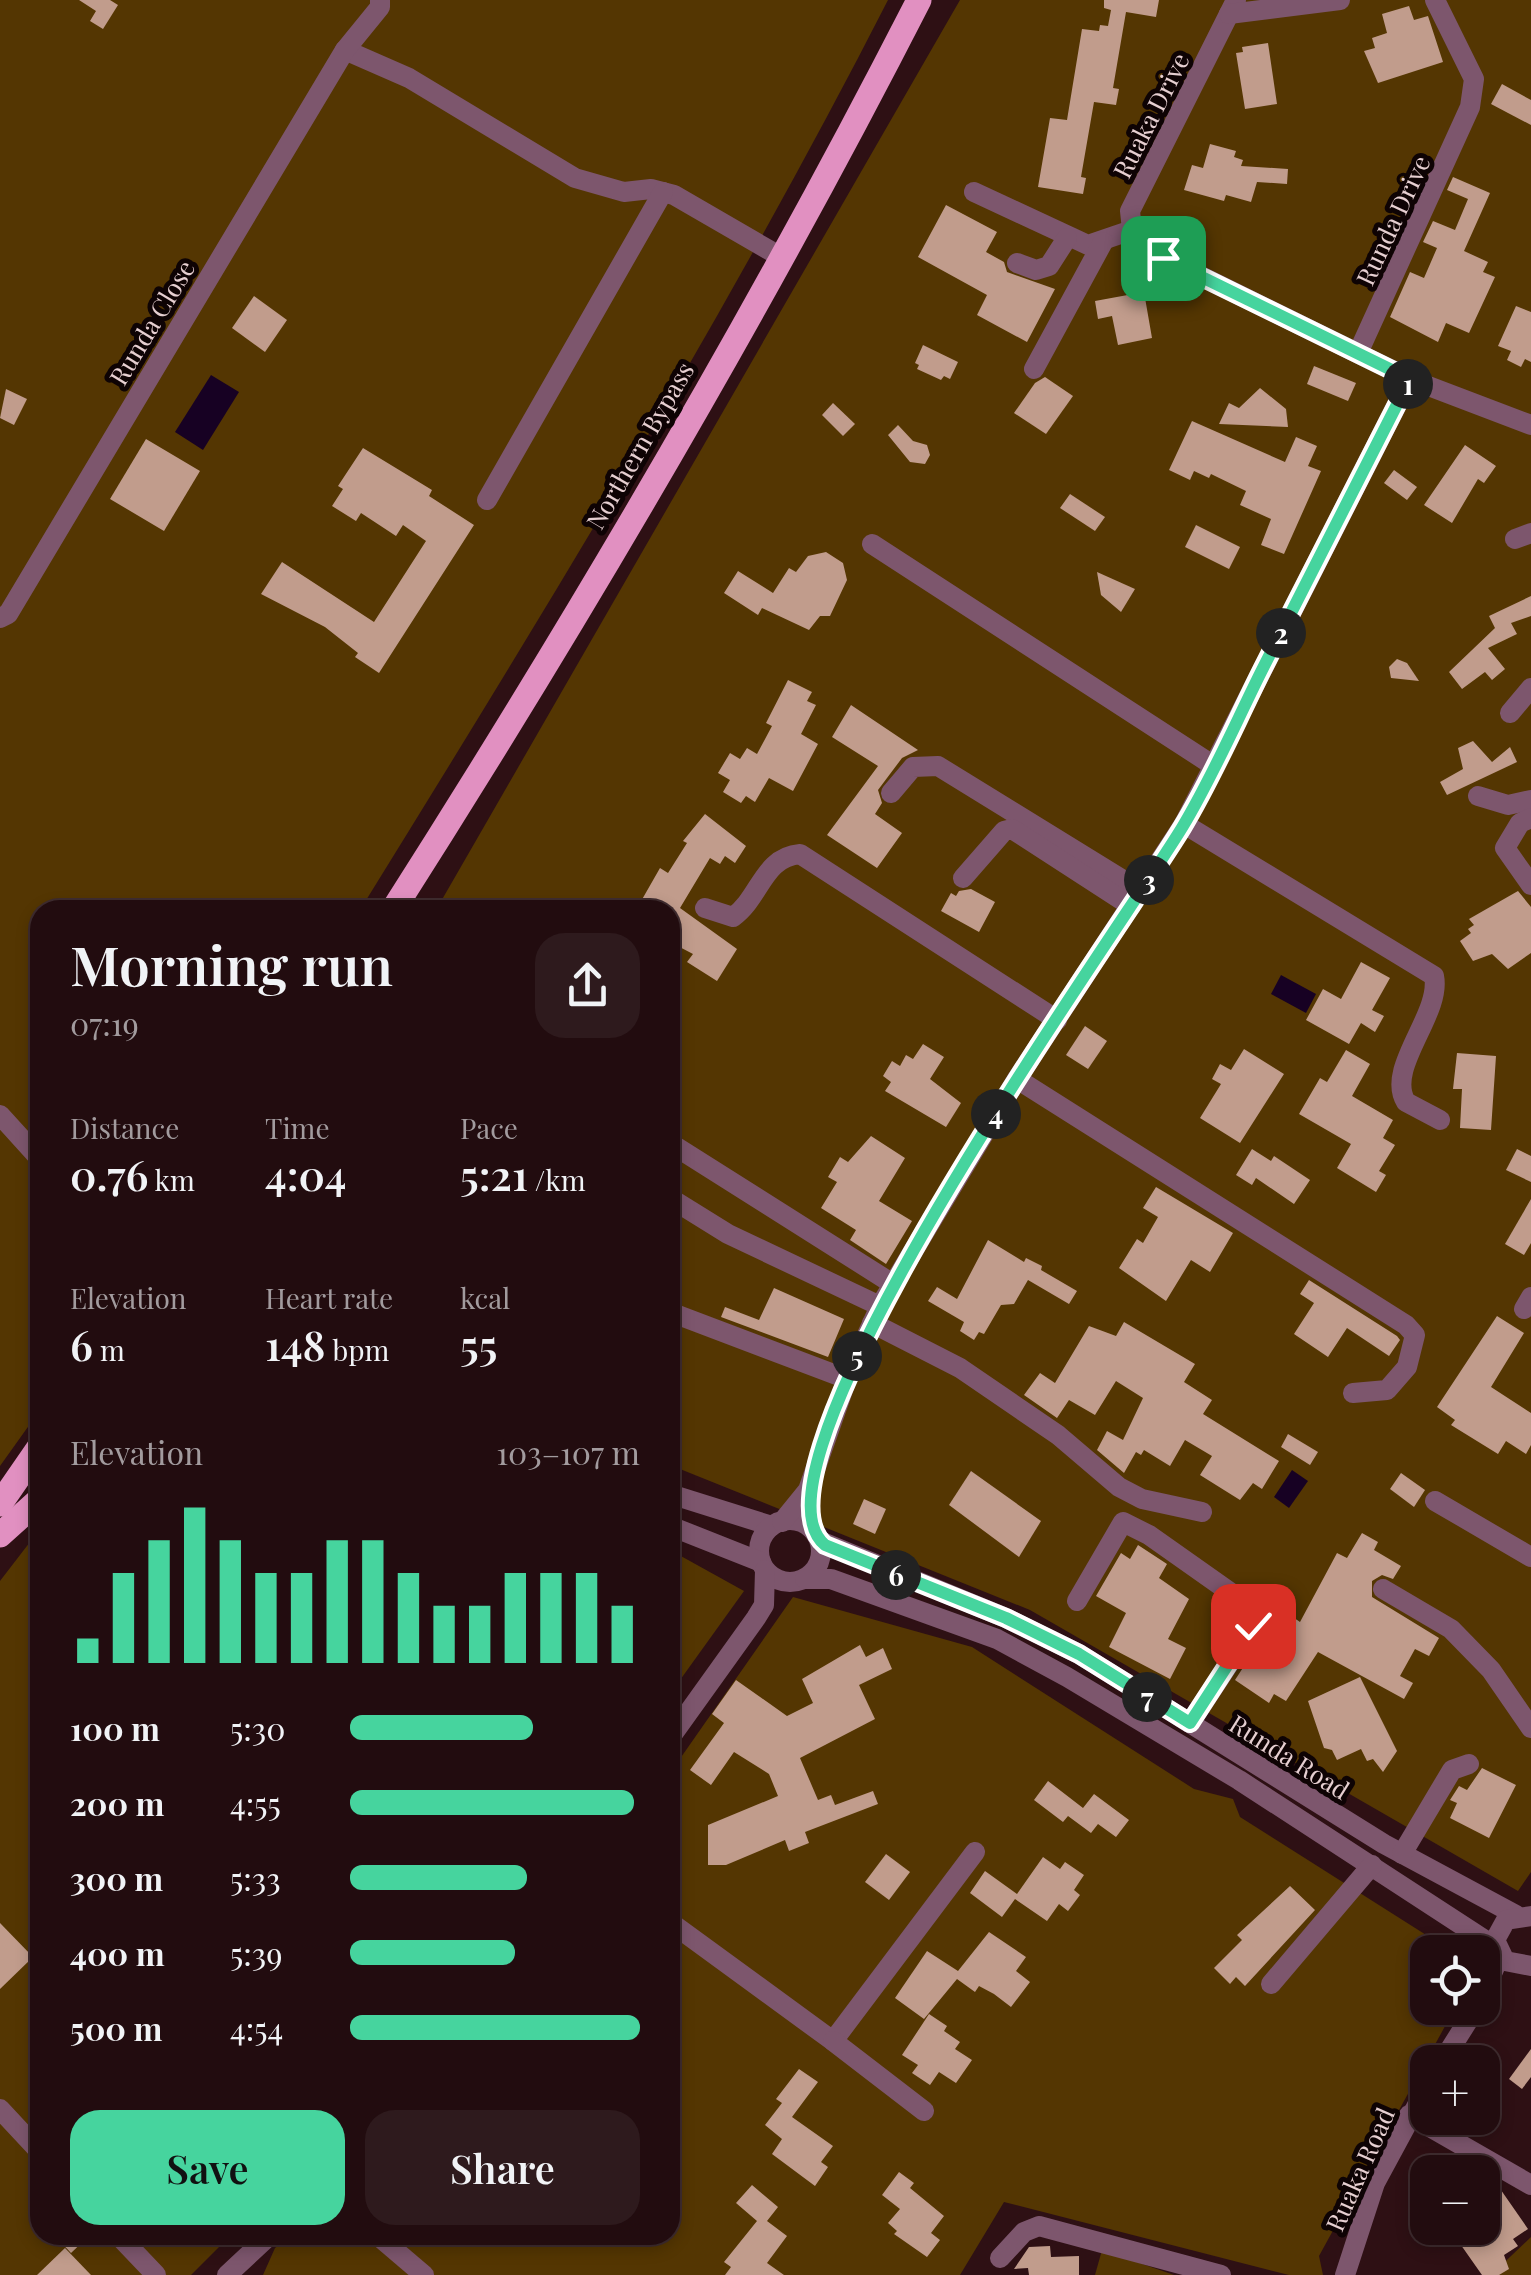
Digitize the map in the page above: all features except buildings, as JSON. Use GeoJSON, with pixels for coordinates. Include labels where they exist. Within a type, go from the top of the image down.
{"type":"FeatureCollection","features":[{"type":"Feature","properties":{"kind":"main road","name":"Northern Bypass"},"geometry":{"type":"LineString","coordinates":[[399,900],[627,526],[781,257],[920,0]]}},
{"type":"Feature","properties":{"kind":"main road"},"geometry":{"type":"LineString","coordinates":[[0,1504],[30,1460]]}},
{"type":"Feature","properties":{"kind":"main road"},"geometry":{"type":"LineString","coordinates":[[0,1536],[30,1508]]}},
{"type":"Feature","properties":{"kind":"street","name":"Runda Close"},"geometry":{"type":"LineString","coordinates":[[0,618],[8,614],[345,50],[380,7],[380,0]]}},
{"type":"Feature","properties":{"kind":"street"},"geometry":{"type":"LineString","coordinates":[[1233,7],[1340,0]]}},
{"type":"Feature","properties":{"kind":"street","name":"Runda Drive"},"geometry":{"type":"LineString","coordinates":[[1358,352],[1470,107],[1474,79],[1434,0]]}},
{"type":"Feature","properties":{"kind":"street","name":"Ruaka Drive"},"geometry":{"type":"LineString","coordinates":[[1132,230],[1130,211],[1233,7]]}},
{"type":"Feature","properties":{"kind":"street"},"geometry":{"type":"LineString","coordinates":[[345,50],[409,78],[575,178],[624,192],[663,192],[781,257]]}},
{"type":"Feature","properties":{"kind":"street"},"geometry":{"type":"LineString","coordinates":[[487,500],[663,192]]}},
{"type":"Feature","properties":{"kind":"street"},"geometry":{"type":"LineString","coordinates":[[974,192],[1088,245],[1132,230],[1142,248],[1410,379],[1531,425]]}},
{"type":"Feature","properties":{"kind":"street"},"geometry":{"type":"LineString","coordinates":[[1017,263],[1036,270],[1049,266],[1067,238]]}},
{"type":"Feature","properties":{"kind":"street"},"geometry":{"type":"LineString","coordinates":[[1034,369],[1103,242]]}},
{"type":"Feature","properties":{"kind":"street"},"geometry":{"type":"LineString","coordinates":[[764,1605],[760,1544],[808,1490],[846,1379],[876,1314],[1018,1079],[1184,824],[1410,379]]}},
{"type":"Feature","properties":{"kind":"street"},"geometry":{"type":"LineString","coordinates":[[872,544],[1214,766]]}},
{"type":"Feature","properties":{"kind":"street"},"geometry":{"type":"LineString","coordinates":[[1510,714],[1531,688]]}},
{"type":"Feature","properties":{"kind":"street"},"geometry":{"type":"LineString","coordinates":[[891,792],[913,766],[938,766],[1136,899]]}},
{"type":"Feature","properties":{"kind":"street"},"geometry":{"type":"LineString","coordinates":[[1478,796],[1508,806],[1531,800]]}},
{"type":"Feature","properties":{"kind":"street"},"geometry":{"type":"LineString","coordinates":[[1531,818],[1520,823],[1505,848],[1531,885]]}},
{"type":"Feature","properties":{"kind":"street"},"geometry":{"type":"LineString","coordinates":[[1184,824],[1434,976],[1434,994],[1400,1082],[1406,1102],[1440,1120]]}},
{"type":"Feature","properties":{"kind":"street"},"geometry":{"type":"LineString","coordinates":[[963,878],[1004,831],[1012,829],[1136,899]]}},
{"type":"Feature","properties":{"kind":"street"},"geometry":{"type":"LineString","coordinates":[[706,908],[733,916],[744,908],[768,870],[786,855],[800,854],[1057,1020]]}},
{"type":"Feature","properties":{"kind":"street"},"geometry":{"type":"LineString","coordinates":[[1018,1079],[1406,1325],[1415,1334],[1407,1367],[1388,1390],[1352,1393]]}},
{"type":"Feature","properties":{"kind":"street"},"geometry":{"type":"LineString","coordinates":[[0,1115],[30,1148]]}},
{"type":"Feature","properties":{"kind":"street"},"geometry":{"type":"LineString","coordinates":[[680,1149],[893,1284]]}},
{"type":"Feature","properties":{"kind":"street"},"geometry":{"type":"LineString","coordinates":[[680,1204],[876,1314],[960,1368],[1058,1435],[1119,1487],[1142,1499],[1202,1512]]}},
{"type":"Feature","properties":{"kind":"street"},"geometry":{"type":"LineString","coordinates":[[680,1316],[846,1379]]}},
{"type":"Feature","properties":{"kind":"street"},"geometry":{"type":"LineString","coordinates":[[680,1724],[764,1605],[818,1566],[808,1490]]}},
{"type":"Feature","properties":{"kind":"street"},"geometry":{"type":"LineString","coordinates":[[680,1497],[777,1524],[802,1522],[815,1534]]}},
{"type":"Feature","properties":{"kind":"street"},"geometry":{"type":"LineString","coordinates":[[1435,1502],[1531,1557]]}},
{"type":"Feature","properties":{"kind":"street"},"geometry":{"type":"LineString","coordinates":[[1078,1600],[1123,1522],[1149,1535],[1251,1607],[1253,1626],[1190,1723]]}},
{"type":"Feature","properties":{"kind":"street"},"geometry":{"type":"LineString","coordinates":[[680,1530],[795,1580]]}},
{"type":"Feature","properties":{"kind":"street","name":"Runda Road"},"geometry":{"type":"LineString","coordinates":[[815,1534],[1079,1654],[1402,1854],[1525,1912]]}},
{"type":"Feature","properties":{"kind":"street","name":"Runda Road"},"geometry":{"type":"LineString","coordinates":[[795,1580],[831,1578],[997,1640],[1127,1712],[1372,1865],[1473,1935]]}},
{"type":"Feature","properties":{"kind":"street"},"geometry":{"type":"LineString","coordinates":[[1383,1589],[1450,1630],[1491,1670],[1531,1728]]}},
{"type":"Feature","properties":{"kind":"street"},"geometry":{"type":"LineString","coordinates":[[1402,1854],[1452,1770],[1469,1764]]}},
{"type":"Feature","properties":{"kind":"street"},"geometry":{"type":"LineString","coordinates":[[833,2041],[975,1852]]}},
{"type":"Feature","properties":{"kind":"street"},"geometry":{"type":"LineString","coordinates":[[1271,1984],[1372,1865]]}},
{"type":"Feature","properties":{"kind":"street"},"geometry":{"type":"LineString","coordinates":[[1499,1935],[1500,1926],[1525,1912]]}},
{"type":"Feature","properties":{"kind":"street"},"geometry":{"type":"LineString","coordinates":[[680,1929],[924,2111]]}},
{"type":"Feature","properties":{"kind":"street","name":"Runda Road"},"geometry":{"type":"LineString","coordinates":[[1500,1953],[1525,1967]]}},
{"type":"Feature","properties":{"kind":"street"},"geometry":{"type":"LineString","coordinates":[[1500,1983],[1525,1967]]}},
{"type":"Feature","properties":{"kind":"street"},"geometry":{"type":"LineString","coordinates":[[0,2109],[30,2141]]}},
{"type":"Feature","properties":{"kind":"street"},"geometry":{"type":"LineString","coordinates":[[1409,2115],[1531,2185]]}},
{"type":"Feature","properties":{"kind":"street","name":"Ruaka Road"},"geometry":{"type":"LineString","coordinates":[[1344,2275],[1375,2183],[1409,2115]]}},
{"type":"Feature","properties":{"kind":"street"},"geometry":{"type":"LineString","coordinates":[[1000,2258],[1024,2232],[1039,2226],[1220,2275]]}},
{"type":"Feature","properties":{"kind":"street"},"geometry":{"type":"LineString","coordinates":[[128,2245],[156,2275]]}},
{"type":"Feature","properties":{"kind":"street"},"geometry":{"type":"LineString","coordinates":[[227,2275],[259,2245]]}},
{"type":"Feature","properties":{"kind":"street"},"geometry":{"type":"LineString","coordinates":[[389,2245],[424,2275]]}},
{"type":"Feature","properties":{"kind":"shaded area"},"geometry":{"type":"Polygon","coordinates":[[[0,0],[888,0],[699,347],[366,900],[30,900],[30,1424],[0,1466],[0,0]]]}},
{"type":"Feature","properties":{"kind":"shaded area"},"geometry":{"type":"Polygon","coordinates":[[[960,0],[1531,0],[1531,1872],[1518,1891],[1030,1610],[680,1469],[680,900],[442,900],[960,0]]]}},
{"type":"Feature","properties":{"kind":"shaded area"},"geometry":{"type":"Polygon","coordinates":[[[211,375],[239,392],[203,450],[175,432],[211,375]]]}},
{"type":"Feature","properties":{"kind":"shaded area"},"geometry":{"type":"Polygon","coordinates":[[[1281,975],[1316,994],[1306,1013],[1271,994],[1281,975]]]}},
{"type":"Feature","properties":{"kind":"shaded area"},"geometry":{"type":"Polygon","coordinates":[[[1292,1470],[1308,1481],[1289,1508],[1274,1497],[1292,1470]]]}},
{"type":"Feature","properties":{"kind":"shaded area"},"geometry":{"type":"Polygon","coordinates":[[[30,1542],[30,2245],[221,2245],[191,2275],[0,2275],[0,1581],[30,1542]]]}},
{"type":"Feature","properties":{"kind":"shaded area"},"geometry":{"type":"Polygon","coordinates":[[[680,1556],[744,1591],[680,1680],[680,1556]]]}},
{"type":"Feature","properties":{"kind":"shaded area"},"geometry":{"type":"Polygon","coordinates":[[[793,1597],[972,1647],[1194,1789],[1233,1799],[1240,1817],[1426,1935],[1410,1935],[1410,2025],[1446,2025],[1435,2045],[1410,2045],[1410,2090],[1319,2256],[1323,2275],[1289,2275],[1004,2202],[960,2275],[263,2275],[279,2245],[680,2245],[680,1759],[793,1597]]]}},
{"type":"Feature","properties":{"kind":"shaded area"},"geometry":{"type":"Polygon","coordinates":[[[1531,2237],[1531,2275],[1491,2275],[1531,2237]]]}},
{"type":"Feature","properties":{"kind":"shaded area"},"geometry":{"type":"Polygon","coordinates":[[[1102,2250],[1174,2275],[1095,2275],[1102,2250]]]}},
{"type":"Feature","properties":{"kind":"route"},"geometry":{"type":"LineString","coordinates":[[1163,258],[1410,379],[1184,824],[1018,1079],[880,1306],[846,1379],[808,1490],[811,1528],[825,1545],[1006,1618],[1079,1654],[1190,1723],[1253,1626]]}}]}
